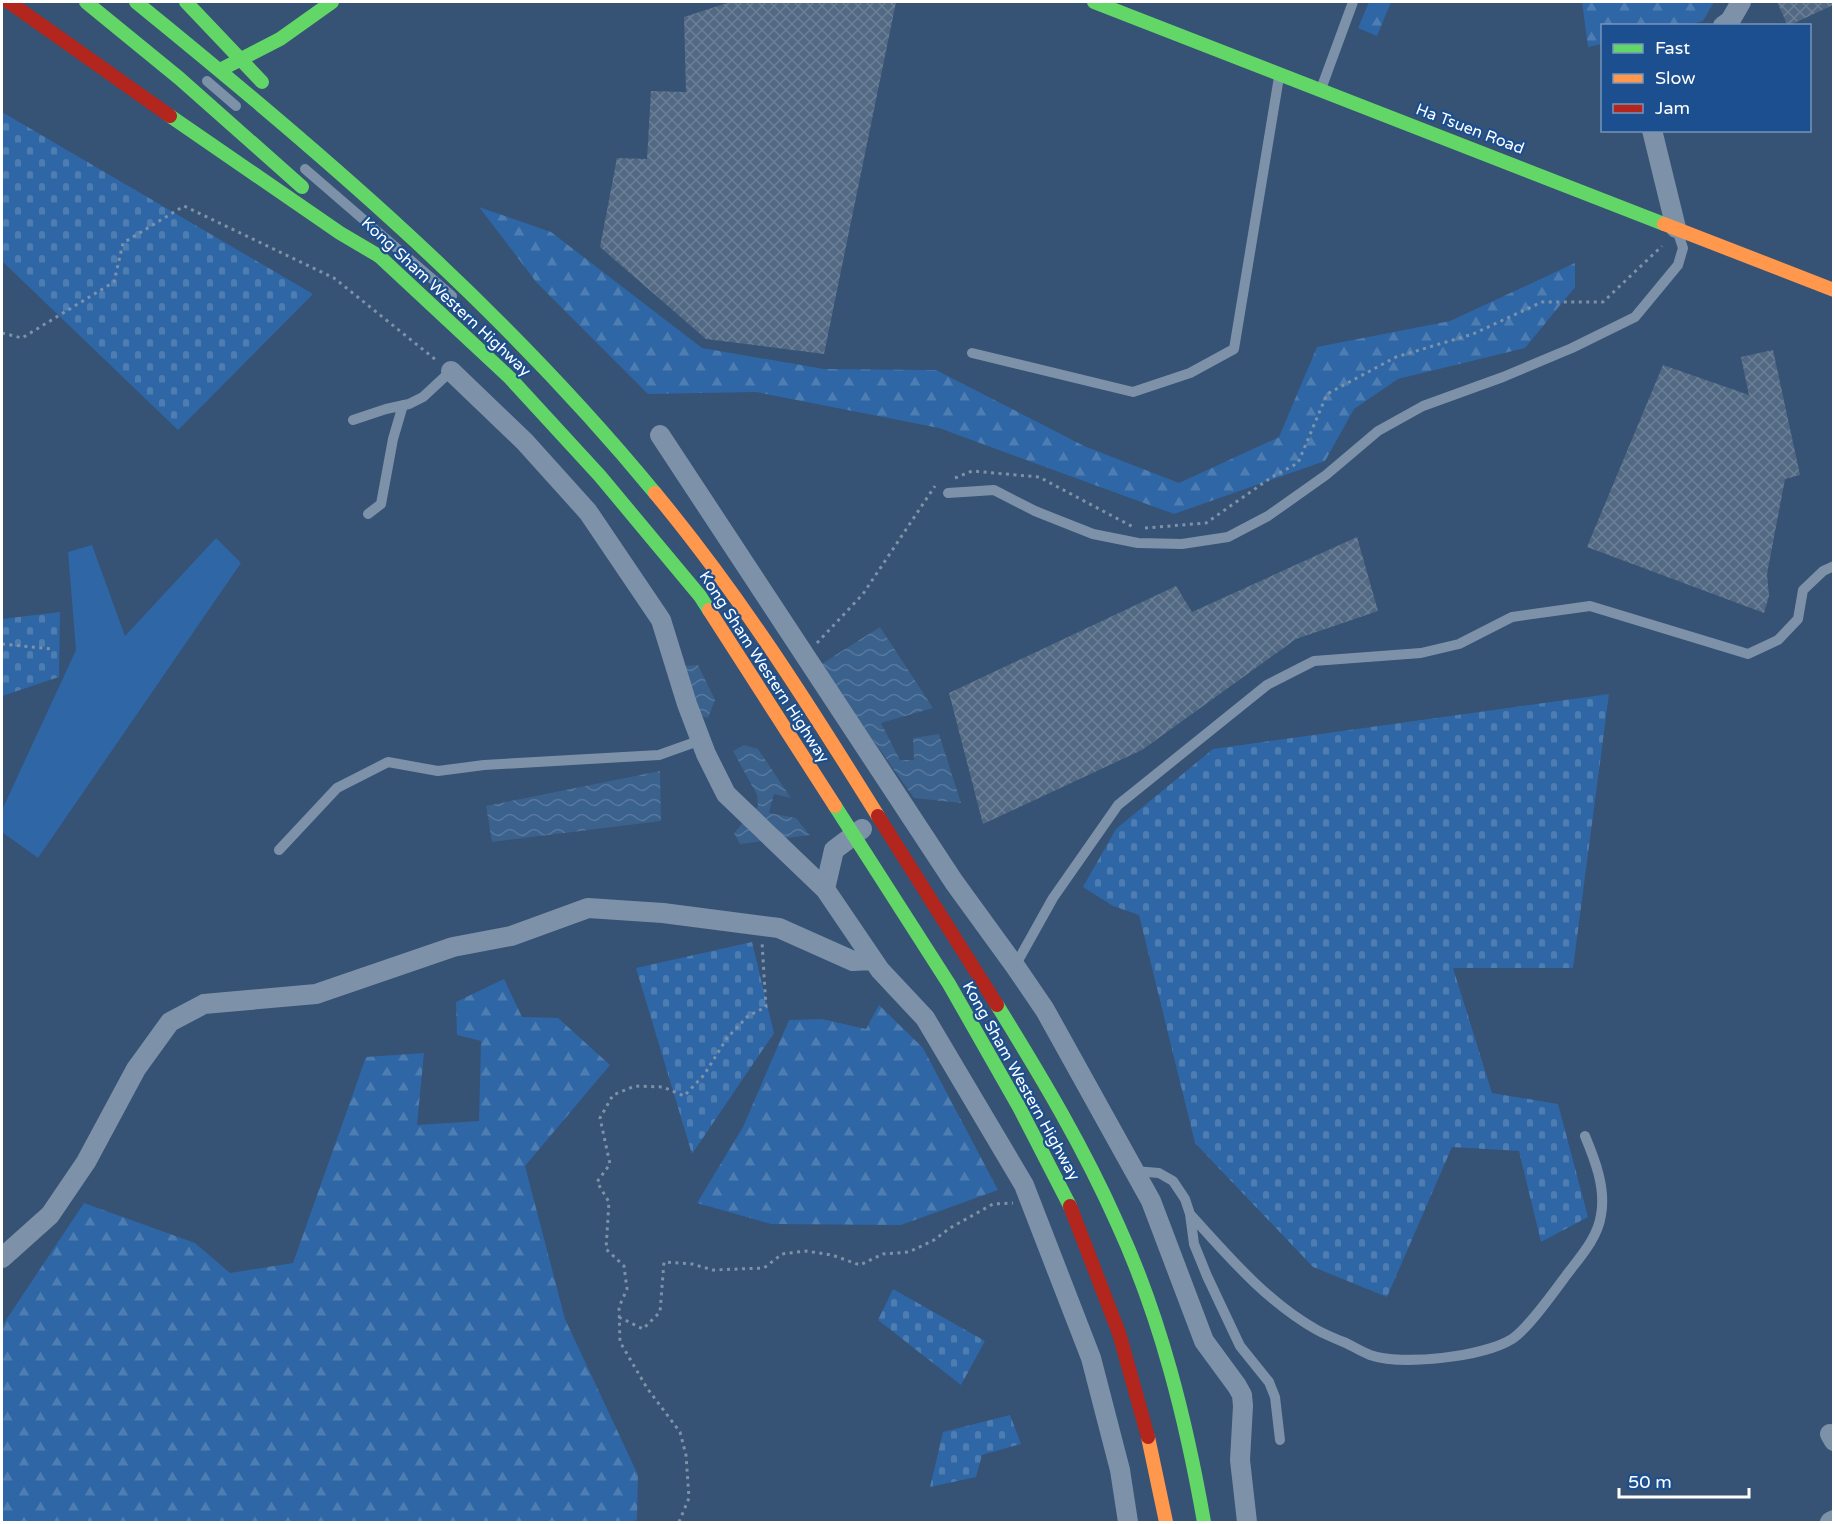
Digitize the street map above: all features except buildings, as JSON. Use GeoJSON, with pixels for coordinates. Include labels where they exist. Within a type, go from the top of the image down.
{"type":"FeatureCollection","features":[{"type":"Feature","properties":{"kind":"main road"},"geometry":{"type":"LineString","coordinates":[[9,2],[246,170],[340,233],[379,256]]}},
{"type":"Feature","properties":{"kind":"main road","name":"Kong Sham Western Highway"},"geometry":{"type":"LineString","coordinates":[[86,2],[179,78],[379,256],[510,378],[600,476],[700,596],[948,984],[1018,1107],[1073,1212],[1119,1333],[1149,1440],[1166,1522]]}},
{"type":"Feature","properties":{"kind":"main road","name":"Kong Sham Western Highway"},"geometry":{"type":"LineString","coordinates":[[136,2],[203,56],[404,228],[541,362],[629,459],[686,531],[766,641],[1024,1048],[1069,1124],[1103,1192],[1149,1305],[1169,1368],[1186,1432],[1204,1522]]}},
{"type":"Feature","properties":{"kind":"main road"},"geometry":{"type":"LineString","coordinates":[[186,2],[275,95]]}},
{"type":"Feature","properties":{"kind":"main road"},"geometry":{"type":"LineString","coordinates":[[200,75],[280,39],[332,2]]}},
{"type":"Feature","properties":{"kind":"main road","name":"Ha Tsuen Road"},"geometry":{"type":"LineString","coordinates":[[1094,2],[1833,290]]}},
{"type":"Feature","properties":{"kind":"main road"},"geometry":{"type":"LineString","coordinates":[[291,112],[404,228]]}},
{"type":"Feature","properties":{"kind":"street"},"geometry":{"type":"LineString","coordinates":[[1726,24],[1741,2]]}},
{"type":"Feature","properties":{"kind":"street"},"geometry":{"type":"LineString","coordinates":[[1652,132],[1676,228]]}},
{"type":"Feature","properties":{"kind":"street"},"geometry":{"type":"LineString","coordinates":[[451,371],[525,442],[588,512],[661,620],[687,704],[701,741],[726,794],[825,889],[873,960],[925,1018],[1024,1185],[1091,1358],[1120,1470],[1128,1522]]}},
{"type":"Feature","properties":{"kind":"street"},"geometry":{"type":"LineString","coordinates":[[660,435],[954,882],[1045,1010],[1151,1201],[1204,1341],[1242,1395],[1240,1460],[1247,1522]]}},
{"type":"Feature","properties":{"kind":"street"},"geometry":{"type":"LineString","coordinates":[[825,889],[834,850],[872,822],[908,811]]}},
{"type":"Feature","properties":{"kind":"street"},"geometry":{"type":"LineString","coordinates":[[2,1258],[50,1215],[86,1162],[136,1069],[170,1023],[204,1004],[316,994],[453,946],[511,936],[588,908],[663,913],[779,928],[853,961],[873,960]]}},
{"type":"Feature","properties":{"kind":"lane"},"geometry":{"type":"LineString","coordinates":[[1321,89],[1353,2]]}},
{"type":"Feature","properties":{"kind":"lane"},"geometry":{"type":"LineString","coordinates":[[972,353],[1133,392],[1190,373],[1234,349],[1280,73]]}},
{"type":"Feature","properties":{"kind":"lane"},"geometry":{"type":"LineString","coordinates":[[200,75],[240,110]]}},
{"type":"Feature","properties":{"kind":"lane"},"geometry":{"type":"LineString","coordinates":[[293,159],[463,305]]}},
{"type":"Feature","properties":{"kind":"lane"},"geometry":{"type":"LineString","coordinates":[[948,493],[994,490],[1035,511],[1093,534],[1138,543],[1182,544],[1228,537],[1268,516],[1326,475],[1378,431],[1423,406],[1572,348],[1635,317],[1678,265],[1683,248],[1676,228]]}},
{"type":"Feature","properties":{"kind":"lane"},"geometry":{"type":"LineString","coordinates":[[353,420],[423,397],[451,371]]}},
{"type":"Feature","properties":{"kind":"lane"},"geometry":{"type":"LineString","coordinates":[[368,514],[381,504],[393,439],[403,405]]}},
{"type":"Feature","properties":{"kind":"lane"},"geometry":{"type":"LineString","coordinates":[[682,545],[712,580],[776,677]]}},
{"type":"Feature","properties":{"kind":"lane"},"geometry":{"type":"LineString","coordinates":[[1015,966],[1053,897],[1118,805],[1267,685],[1314,661],[1421,653],[1459,644],[1512,617],[1590,606],[1748,654],[1778,640],[1798,619],[1803,590],[1823,571],[1833,566]]}},
{"type":"Feature","properties":{"kind":"lane"},"geometry":{"type":"LineString","coordinates":[[789,696],[872,822]]}},
{"type":"Feature","properties":{"kind":"lane"},"geometry":{"type":"LineString","coordinates":[[279,850],[337,788],[388,762],[438,771],[484,765],[659,756],[701,741]]}},
{"type":"Feature","properties":{"kind":"lane"},"geometry":{"type":"LineString","coordinates":[[1190,1214],[1261,1287],[1287,1310],[1317,1330],[1372,1356],[1395,1359],[1467,1356],[1513,1338],[1559,1285],[1585,1251],[1596,1231],[1601,1216],[1603,1196],[1591,1149],[1585,1136]]}},
{"type":"Feature","properties":{"kind":"lane"},"geometry":{"type":"LineString","coordinates":[[1134,1171],[1159,1173],[1173,1181],[1185,1199],[1190,1214],[1194,1244],[1240,1346],[1269,1382],[1275,1396],[1280,1440]]}},
{"type":"Feature","properties":{"kind":"path"},"geometry":{"type":"LineString","coordinates":[[2,333],[21,338],[114,282],[123,243],[184,206],[334,278],[451,371]]}},
{"type":"Feature","properties":{"kind":"path"},"geometry":{"type":"LineString","coordinates":[[954,478],[972,471],[1039,477],[1137,528],[1206,523],[1272,477],[1298,463],[1327,394],[1395,357],[1473,334],[1542,302],[1603,302],[1669,239],[1676,228]]}},
{"type":"Feature","properties":{"kind":"path"},"geometry":{"type":"LineString","coordinates":[[805,656],[863,594],[935,486],[944,482]]}},
{"type":"Feature","properties":{"kind":"path"},"geometry":{"type":"LineString","coordinates":[[2,644],[53,649]]}},
{"type":"Feature","properties":{"kind":"path"},"geometry":{"type":"LineString","coordinates":[[679,1522],[689,1498],[686,1455],[680,1432],[647,1388],[620,1342],[619,1307],[627,1289],[624,1266],[606,1249],[609,1202],[597,1182],[610,1164],[600,1118],[613,1095],[635,1086],[663,1087],[684,1096],[704,1075],[727,1038],[748,1016],[766,1007],[762,926]]}},
{"type":"Feature","properties":{"kind":"path"},"geometry":{"type":"LineString","coordinates":[[619,1317],[643,1329],[660,1312],[664,1262],[692,1264],[713,1270],[764,1268],[782,1254],[806,1251],[832,1255],[860,1265],[883,1254],[909,1252],[934,1240],[950,1228],[993,1204],[1031,1203]]}},
{"type":"Feature","properties":{"kind":"green space"},"geometry":{"type":"Polygon","coordinates":[[[1369,2],[1391,2],[1377,36],[1358,28],[1369,2]]]}},
{"type":"Feature","properties":{"kind":"green space"},"geometry":{"type":"Polygon","coordinates":[[[1582,2],[1714,2],[1703,21],[1692,24],[1601,24],[1601,44],[1588,47],[1582,2]]]}},
{"type":"Feature","properties":{"kind":"green space"},"geometry":{"type":"Polygon","coordinates":[[[2,112],[313,294],[178,430],[2,261],[2,112]]]}},
{"type":"Feature","properties":{"kind":"green space"},"geometry":{"type":"Polygon","coordinates":[[[479,207],[551,232],[702,348],[824,369],[936,370],[1084,446],[1179,483],[1279,437],[1317,347],[1450,321],[1575,263],[1575,287],[1525,348],[1398,379],[1354,409],[1325,461],[1174,514],[939,428],[756,392],[648,394],[537,283],[479,207]]]}},
{"type":"Feature","properties":{"kind":"green space"},"geometry":{"type":"Polygon","coordinates":[[[216,538],[241,563],[38,858],[2,832],[2,810],[76,650],[68,552],[92,545],[125,636],[216,538]]]}},
{"type":"Feature","properties":{"kind":"green space"},"geometry":{"type":"Polygon","coordinates":[[[60,612],[59,677],[2,696],[2,619],[60,612]]]}},
{"type":"Feature","properties":{"kind":"green space"},"geometry":{"type":"Polygon","coordinates":[[[1609,694],[1573,968],[1453,968],[1492,1093],[1558,1104],[1588,1217],[1541,1242],[1519,1151],[1452,1147],[1387,1297],[1313,1267],[1195,1143],[1139,915],[1113,906],[1083,887],[1116,829],[1213,749],[1609,694]]]}},
{"type":"Feature","properties":{"kind":"green space"},"geometry":{"type":"Polygon","coordinates":[[[752,942],[774,1033],[692,1154],[636,968],[752,942]]]}},
{"type":"Feature","properties":{"kind":"green space"},"geometry":{"type":"Polygon","coordinates":[[[504,979],[522,1017],[558,1018],[610,1065],[525,1166],[565,1319],[638,1475],[637,1519],[634,1522],[2,1522],[2,1326],[84,1203],[195,1243],[230,1273],[293,1263],[366,1057],[424,1053],[417,1125],[479,1121],[481,1041],[457,1035],[456,1002],[504,979]]]}},
{"type":"Feature","properties":{"kind":"green space"},"geometry":{"type":"Polygon","coordinates":[[[879,1005],[923,1048],[998,1190],[901,1225],[771,1224],[697,1203],[743,1127],[789,1020],[822,1019],[866,1029],[879,1005]]]}},
{"type":"Feature","properties":{"kind":"green space"},"geometry":{"type":"Polygon","coordinates":[[[893,1289],[985,1341],[961,1385],[878,1320],[893,1289]]]}},
{"type":"Feature","properties":{"kind":"green space"},"geometry":{"type":"Polygon","coordinates":[[[1010,1415],[1021,1444],[982,1455],[976,1477],[930,1487],[943,1432],[1010,1415]]]}},
{"type":"Feature","properties":{"kind":"water"},"geometry":{"type":"Polygon","coordinates":[[[880,627],[933,708],[881,723],[900,760],[914,760],[913,738],[939,734],[961,803],[914,798],[820,665],[880,627]]]}},
{"type":"Feature","properties":{"kind":"water"},"geometry":{"type":"Polygon","coordinates":[[[698,665],[715,700],[708,718],[684,710],[684,666],[698,665]]]}},
{"type":"Feature","properties":{"kind":"water"},"geometry":{"type":"Polygon","coordinates":[[[744,745],[758,749],[791,798],[774,794],[769,813],[796,818],[810,835],[740,844],[734,833],[758,806],[757,795],[733,751],[744,745]]]}},
{"type":"Feature","properties":{"kind":"water"},"geometry":{"type":"Polygon","coordinates":[[[660,771],[661,821],[492,842],[486,806],[660,771]]]}},
{"type":"Feature","properties":{"kind":"traffic: fast"},"geometry":{"type":"LineString","coordinates":[[86,2],[179,78],[302,187]]}},
{"type":"Feature","properties":{"kind":"traffic: fast"},"geometry":{"type":"LineString","coordinates":[[136,2],[274,116],[408,234],[536,359],[655,493]]}},
{"type":"Feature","properties":{"kind":"traffic: fast"},"geometry":{"type":"LineString","coordinates":[[186,2],[262,82]]}},
{"type":"Feature","properties":{"kind":"traffic: fast"},"geometry":{"type":"LineString","coordinates":[[222,69],[280,39],[332,2]]}},
{"type":"Feature","properties":{"kind":"traffic: fast"},"geometry":{"type":"LineString","coordinates":[[1094,2],[1664,224]]}},
{"type":"Feature","properties":{"kind":"traffic: fast"},"geometry":{"type":"LineString","coordinates":[[170,116],[340,233],[379,256]]}},
{"type":"Feature","properties":{"kind":"traffic: fast"},"geometry":{"type":"LineString","coordinates":[[379,256],[510,378],[600,476],[700,596],[709,610]]}},
{"type":"Feature","properties":{"kind":"traffic: fast"},"geometry":{"type":"LineString","coordinates":[[835,806],[949,984],[1019,1107],[1070,1206]]}},
{"type":"Feature","properties":{"kind":"traffic: fast"},"geometry":{"type":"LineString","coordinates":[[997,1005],[1076,1140],[1105,1196],[1133,1261],[1170,1370],[1189,1446],[1204,1522]]}},
{"type":"Feature","properties":{"kind":"traffic: slow"},"geometry":{"type":"LineString","coordinates":[[1664,224],[1834,290]]}},
{"type":"Feature","properties":{"kind":"traffic: slow"},"geometry":{"type":"LineString","coordinates":[[655,493],[716,570],[744,610],[878,816]]}},
{"type":"Feature","properties":{"kind":"traffic: slow"},"geometry":{"type":"LineString","coordinates":[[709,610],[835,806]]}},
{"type":"Feature","properties":{"kind":"traffic: slow"},"geometry":{"type":"LineString","coordinates":[[1148,1437],[1166,1522]]}},
{"type":"Feature","properties":{"kind":"traffic: jam"},"geometry":{"type":"LineString","coordinates":[[9,2],[170,116]]}},
{"type":"Feature","properties":{"kind":"traffic: jam"},"geometry":{"type":"LineString","coordinates":[[878,816],[997,1005]]}},
{"type":"Feature","properties":{"kind":"traffic: jam"},"geometry":{"type":"LineString","coordinates":[[1070,1206],[1119,1333],[1148,1437]]}}]}
